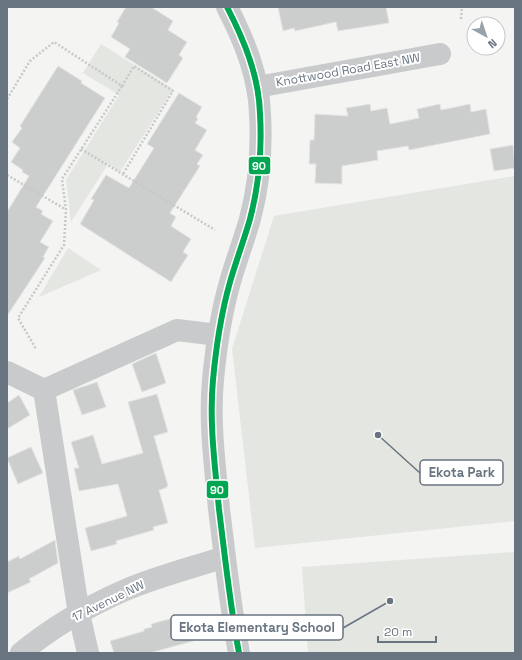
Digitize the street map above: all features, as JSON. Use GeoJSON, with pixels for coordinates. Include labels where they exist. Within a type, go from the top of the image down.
{"type":"FeatureCollection","features":[{"type":"Feature","properties":{"kind":"street"},"geometry":{"type":"LineString","coordinates":[[227,7],[243,41],[252,65],[257,87],[260,113],[260,143],[255,197],[250,219],[230,283],[218,335],[213,382],[212,418],[217,486],[228,590],[239,653]]}},
{"type":"Feature","properties":{"kind":"street","name":"Knottwood Road East NW"},"geometry":{"type":"LineString","coordinates":[[257,87],[440,54]]}},
{"type":"Feature","properties":{"kind":"street"},"geometry":{"type":"LineString","coordinates":[[44,390],[177,330],[218,335]]}},
{"type":"Feature","properties":{"kind":"street"},"geometry":{"type":"LineString","coordinates":[[7,372],[44,390]]}},
{"type":"Feature","properties":{"kind":"street"},"geometry":{"type":"LineString","coordinates":[[44,390],[79,614],[88,653]]}},
{"type":"Feature","properties":{"kind":"street","name":"17 Avenue NW"},"geometry":{"type":"LineString","coordinates":[[21,653],[50,631],[123,591],[224,557]]}},
{"type":"Feature","properties":{"kind":"path"},"geometry":{"type":"LineString","coordinates":[[461,19],[462,7]]}},
{"type":"Feature","properties":{"kind":"path"},"geometry":{"type":"LineString","coordinates":[[7,99],[30,61],[54,42],[122,86]]}},
{"type":"Feature","properties":{"kind":"path"},"geometry":{"type":"LineString","coordinates":[[36,348],[18,318],[64,245],[66,210],[62,179],[134,66],[173,91],[123,174]]}},
{"type":"Feature","properties":{"kind":"path"},"geometry":{"type":"LineString","coordinates":[[81,149],[216,230]]}},
{"type":"Feature","properties":{"kind":"path"},"geometry":{"type":"LineString","coordinates":[[7,175],[66,210]]}},
{"type":"Feature","properties":{"kind":"shaded area"},"geometry":{"type":"Polygon","coordinates":[[[101,44],[173,89],[120,172],[108,164],[71,222],[66,180],[119,95],[83,73],[101,44]]]}},
{"type":"Feature","properties":{"kind":"shaded area"},"geometry":{"type":"Polygon","coordinates":[[[515,176],[515,521],[255,548],[232,349],[274,216],[515,176]]]}},
{"type":"Feature","properties":{"kind":"shaded area"},"geometry":{"type":"Polygon","coordinates":[[[68,248],[101,270],[39,297],[68,248]]]}},
{"type":"Feature","properties":{"kind":"shaded area"},"geometry":{"type":"Polygon","coordinates":[[[515,552],[515,653],[308,653],[302,567],[515,552]]]}},
{"type":"Feature","properties":{"kind":"building"},"geometry":{"type":"Polygon","coordinates":[[[126,7],[151,7],[173,21],[168,30],[187,42],[179,55],[183,58],[167,83],[125,57],[130,49],[111,37],[119,23],[117,22],[126,7]]]}},
{"type":"Feature","properties":{"kind":"building"},"geometry":{"type":"Polygon","coordinates":[[[278,7],[386,7],[389,23],[338,31],[336,22],[295,31],[294,28],[283,31],[278,7]]]}},
{"type":"Feature","properties":{"kind":"building"},"geometry":{"type":"Polygon","coordinates":[[[58,66],[105,98],[36,207],[43,211],[41,214],[53,221],[40,242],[49,247],[43,257],[45,258],[7,316],[7,212],[29,176],[11,162],[20,148],[12,142],[22,128],[20,126],[58,66]]]}},
{"type":"Feature","properties":{"kind":"building"},"geometry":{"type":"Polygon","coordinates":[[[179,93],[202,107],[196,117],[198,119],[195,123],[207,130],[195,150],[203,155],[197,164],[200,166],[170,213],[176,217],[171,226],[191,239],[183,252],[188,255],[171,282],[80,224],[94,200],[91,199],[106,175],[129,188],[154,148],[147,144],[179,93]]]}},
{"type":"Feature","properties":{"kind":"building"},"geometry":{"type":"Polygon","coordinates":[[[370,104],[371,111],[387,108],[390,124],[419,118],[417,109],[440,104],[441,110],[470,104],[471,112],[486,109],[490,134],[409,150],[408,146],[377,151],[378,160],[342,166],[342,184],[315,183],[316,164],[309,164],[310,140],[314,140],[315,114],[348,116],[346,108],[370,104]]]}},
{"type":"Feature","properties":{"kind":"building"},"geometry":{"type":"Polygon","coordinates":[[[513,145],[515,168],[494,171],[490,149],[513,145]]]}},
{"type":"Feature","properties":{"kind":"building"},"geometry":{"type":"Polygon","coordinates":[[[156,353],[166,383],[142,392],[132,364],[156,353]]]}},
{"type":"Feature","properties":{"kind":"building"},"geometry":{"type":"Polygon","coordinates":[[[97,382],[106,407],[82,415],[73,390],[97,382]]]}},
{"type":"Feature","properties":{"kind":"building"},"geometry":{"type":"Polygon","coordinates":[[[157,394],[168,432],[154,436],[168,486],[159,490],[168,523],[153,527],[154,530],[116,541],[117,544],[91,551],[85,528],[127,516],[118,484],[79,491],[74,468],[79,468],[71,442],[93,435],[102,464],[143,453],[128,402],[157,394]]]}},
{"type":"Feature","properties":{"kind":"building"},"geometry":{"type":"Polygon","coordinates":[[[19,395],[30,415],[7,429],[7,403],[19,395]]]}},
{"type":"Feature","properties":{"kind":"building"},"geometry":{"type":"Polygon","coordinates":[[[31,447],[43,473],[18,484],[7,458],[31,447]]]}},
{"type":"Feature","properties":{"kind":"building"},"geometry":{"type":"Polygon","coordinates":[[[55,540],[58,563],[29,579],[31,582],[7,593],[7,562],[19,556],[20,559],[55,540]]]}},
{"type":"Feature","properties":{"kind":"building"},"geometry":{"type":"Polygon","coordinates":[[[186,616],[193,641],[150,653],[114,653],[110,641],[144,631],[144,629],[152,627],[151,624],[186,616]]]}},
{"type":"Feature","properties":{"kind":"transit line","name":"90"},"geometry":{"type":"LineString","coordinates":[[227,7],[245,45],[254,72],[259,100],[261,127],[256,193],[250,219],[232,274],[224,306],[219,331],[212,396],[213,444],[219,509],[230,599],[239,653]]}},
{"type":"Feature","properties":{"kind":"place","name":"Ekota Park"},"geometry":{"type":"Point","coordinates":[378,435]}},
{"type":"Feature","properties":{"kind":"place","name":"Ekota Elementary School"},"geometry":{"type":"Point","coordinates":[390,601]}}]}
